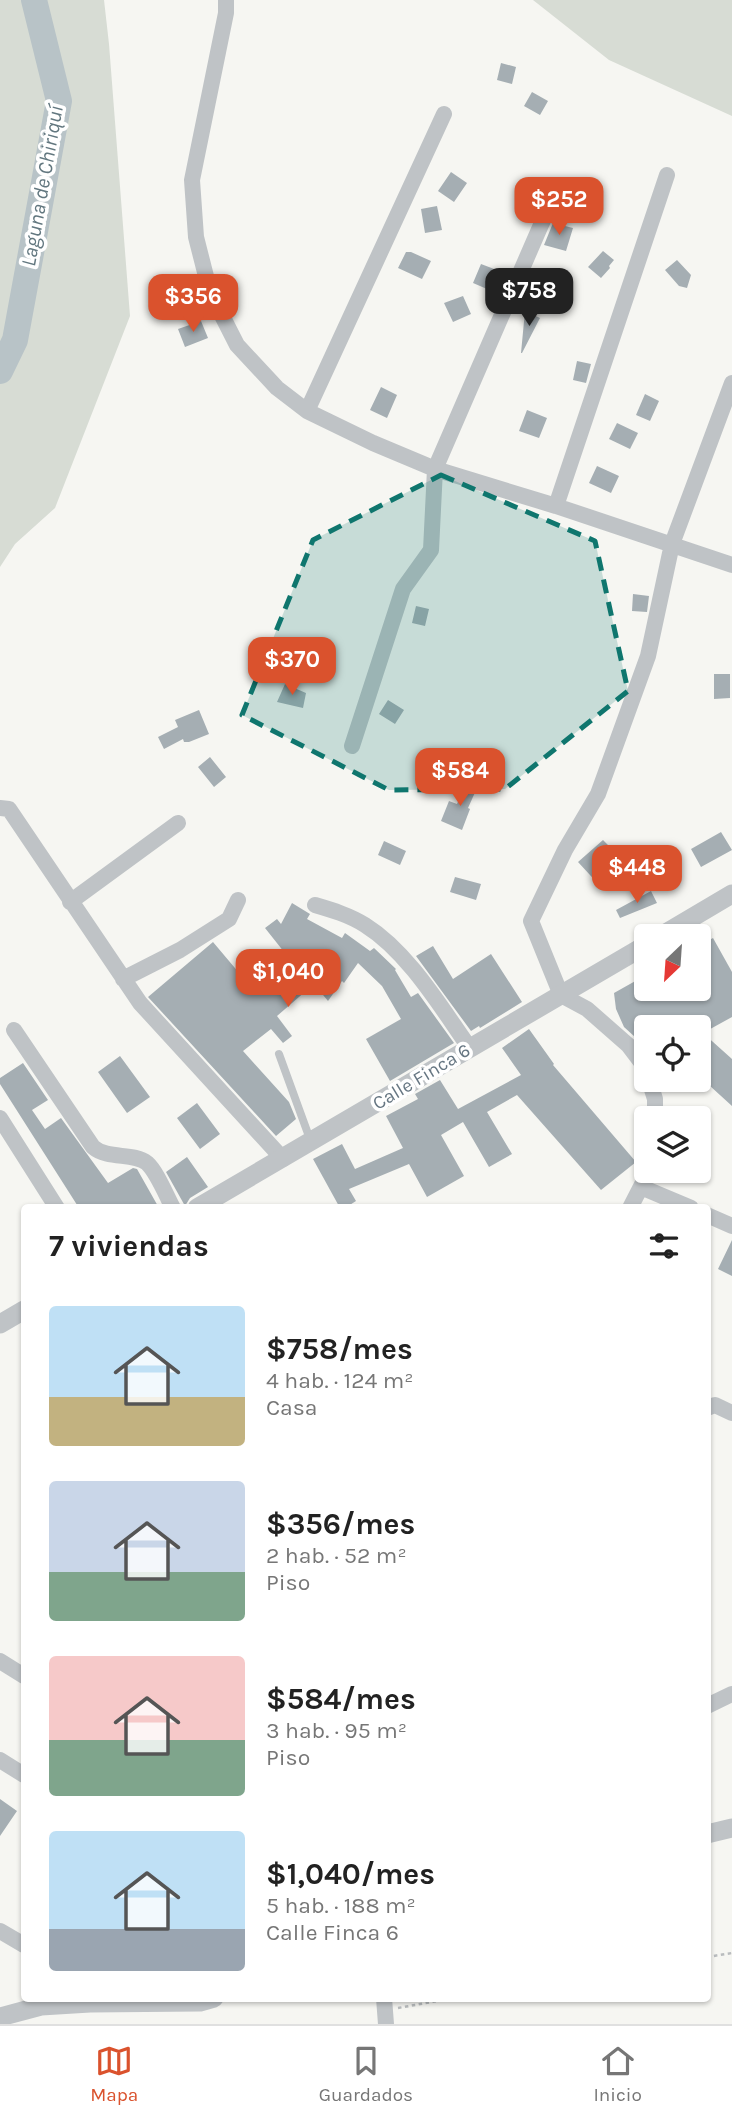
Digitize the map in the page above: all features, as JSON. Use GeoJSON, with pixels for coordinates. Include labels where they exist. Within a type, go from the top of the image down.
{"type":"FeatureCollection","features":[{"type":"Feature","properties":{"kind":"street"},"geometry":{"type":"LineString","coordinates":[[226,0],[226,13],[192,180],[195,237],[210,292],[237,345],[277,388],[307,411],[373,443],[435,469],[732,565]]}},
{"type":"Feature","properties":{"kind":"street"},"geometry":{"type":"LineString","coordinates":[[307,411],[444,114]]}},
{"type":"Feature","properties":{"kind":"street"},"geometry":{"type":"LineString","coordinates":[[556,506],[667,175]]}},
{"type":"Feature","properties":{"kind":"street"},"geometry":{"type":"LineString","coordinates":[[352,746],[403,589],[431,550],[435,469],[557,188]]}},
{"type":"Feature","properties":{"kind":"street"},"geometry":{"type":"LineString","coordinates":[[634,1053],[587,1009],[561,995],[531,921],[565,850],[598,794],[648,656],[672,544],[732,383]]}},
{"type":"Feature","properties":{"kind":"street"},"geometry":{"type":"LineString","coordinates":[[0,808],[9,809],[140,1003],[283,1159]]}},
{"type":"Feature","properties":{"kind":"street"},"geometry":{"type":"LineString","coordinates":[[71,902],[178,822]]}},
{"type":"Feature","properties":{"kind":"street"},"geometry":{"type":"LineString","coordinates":[[681,924],[732,894]]}},
{"type":"Feature","properties":{"kind":"street"},"geometry":{"type":"LineString","coordinates":[[123,979],[180,950],[229,919],[238,900]]}},
{"type":"Feature","properties":{"kind":"street"},"geometry":{"type":"LineString","coordinates":[[315,905],[341,913],[365,925],[392,947],[429,990],[470,1047]]}},
{"type":"Feature","properties":{"kind":"street","name":"Calle Finca 6"},"geometry":{"type":"LineString","coordinates":[[203,1204],[634,952]]}},
{"type":"Feature","properties":{"kind":"street"},"geometry":{"type":"LineString","coordinates":[[14,1030],[93,1147],[100,1153],[141,1160],[149,1165],[171,1204]]}},
{"type":"Feature","properties":{"kind":"street"},"geometry":{"type":"LineString","coordinates":[[0,1118],[54,1204]]}},
{"type":"Feature","properties":{"kind":"street"},"geometry":{"type":"LineString","coordinates":[[632,1204],[643,1183]]}},
{"type":"Feature","properties":{"kind":"street"},"geometry":{"type":"LineString","coordinates":[[641,1187],[681,1204]]}},
{"type":"Feature","properties":{"kind":"street"},"geometry":{"type":"LineString","coordinates":[[711,1216],[732,1226]]}},
{"type":"Feature","properties":{"kind":"street"},"geometry":{"type":"LineString","coordinates":[[0,1324],[21,1312]]}},
{"type":"Feature","properties":{"kind":"street"},"geometry":{"type":"LineString","coordinates":[[711,1406],[715,1405],[732,1413]]}},
{"type":"Feature","properties":{"kind":"street"},"geometry":{"type":"LineString","coordinates":[[0,1661],[21,1674]]}},
{"type":"Feature","properties":{"kind":"street"},"geometry":{"type":"LineString","coordinates":[[711,1704],[732,1694]]}},
{"type":"Feature","properties":{"kind":"street"},"geometry":{"type":"LineString","coordinates":[[0,1760],[21,1773]]}},
{"type":"Feature","properties":{"kind":"street"},"geometry":{"type":"LineString","coordinates":[[711,1833],[732,1828]]}},
{"type":"Feature","properties":{"kind":"street"},"geometry":{"type":"LineString","coordinates":[[0,1931],[21,1943]]}},
{"type":"Feature","properties":{"kind":"street"},"geometry":{"type":"LineString","coordinates":[[0,2017],[41,2006],[80,2002]]}},
{"type":"Feature","properties":{"kind":"lane"},"geometry":{"type":"LineString","coordinates":[[279,1054],[311,1142]]}},
{"type":"Feature","properties":{"kind":"path"},"geometry":{"type":"LineString","coordinates":[[711,1956],[732,1953]]}},
{"type":"Feature","properties":{"kind":"path"},"geometry":{"type":"LineString","coordinates":[[385,2011],[433,2002]]}},
{"type":"Feature","properties":{"kind":"highlighted area"},"geometry":{"type":"Polygon","coordinates":[[[441,475],[595,541],[628,691],[505,789],[389,790],[242,715],[313,540],[441,475]]]}},
{"type":"Feature","properties":{"kind":"shaded area"},"geometry":{"type":"Polygon","coordinates":[[[0,0],[104,0],[130,316],[55,508],[15,544],[0,567],[0,0]]]}},
{"type":"Feature","properties":{"kind":"shaded area"},"geometry":{"type":"Polygon","coordinates":[[[533,0],[732,0],[732,116],[609,60],[533,0]]]}},
{"type":"Feature","properties":{"kind":"building"},"geometry":{"type":"Polygon","coordinates":[[[501,63],[516,67],[512,84],[497,80],[501,63]]]}},
{"type":"Feature","properties":{"kind":"building"},"geometry":{"type":"Polygon","coordinates":[[[532,92],[548,101],[540,115],[524,106],[532,92]]]}},
{"type":"Feature","properties":{"kind":"building"},"geometry":{"type":"Polygon","coordinates":[[[451,172],[467,183],[454,202],[438,191],[451,172]]]}},
{"type":"Feature","properties":{"kind":"building"},"geometry":{"type":"Polygon","coordinates":[[[437,206],[442,230],[425,233],[421,209],[437,206]]]}},
{"type":"Feature","properties":{"kind":"building"},"geometry":{"type":"Polygon","coordinates":[[[553,223],[573,228],[566,251],[544,245],[553,223]]]}},
{"type":"Feature","properties":{"kind":"building"},"geometry":{"type":"Polygon","coordinates":[[[603,251],[614,260],[601,278],[588,267],[603,251]]]}},
{"type":"Feature","properties":{"kind":"building"},"geometry":{"type":"Polygon","coordinates":[[[406,252],[431,261],[422,279],[398,268],[406,252]]]}},
{"type":"Feature","properties":{"kind":"building"},"geometry":{"type":"Polygon","coordinates":[[[677,260],[691,275],[687,288],[679,286],[665,270],[677,260]]]}},
{"type":"Feature","properties":{"kind":"building"},"geometry":{"type":"Polygon","coordinates":[[[481,264],[502,272],[494,292],[473,283],[481,264]]]}},
{"type":"Feature","properties":{"kind":"building"},"geometry":{"type":"Polygon","coordinates":[[[182,279],[187,295],[171,300],[166,284],[182,279]]]}},
{"type":"Feature","properties":{"kind":"building"},"geometry":{"type":"Polygon","coordinates":[[[463,296],[471,314],[453,322],[444,303],[463,296]]]}},
{"type":"Feature","properties":{"kind":"building"},"geometry":{"type":"Polygon","coordinates":[[[525,311],[540,318],[521,353],[525,311]]]}},
{"type":"Feature","properties":{"kind":"building"},"geometry":{"type":"Polygon","coordinates":[[[201,321],[208,338],[185,347],[178,329],[201,321]]]}},
{"type":"Feature","properties":{"kind":"building"},"geometry":{"type":"Polygon","coordinates":[[[577,361],[591,364],[586,383],[573,380],[577,361]]]}},
{"type":"Feature","properties":{"kind":"building"},"geometry":{"type":"Polygon","coordinates":[[[381,387],[397,395],[387,418],[370,410],[381,387]]]}},
{"type":"Feature","properties":{"kind":"building"},"geometry":{"type":"Polygon","coordinates":[[[645,394],[659,401],[650,421],[636,415],[645,394]]]}},
{"type":"Feature","properties":{"kind":"building"},"geometry":{"type":"Polygon","coordinates":[[[527,410],[547,418],[539,438],[519,431],[527,410]]]}},
{"type":"Feature","properties":{"kind":"building"},"geometry":{"type":"Polygon","coordinates":[[[617,423],[638,433],[630,449],[609,439],[617,423]]]}},
{"type":"Feature","properties":{"kind":"building"},"geometry":{"type":"Polygon","coordinates":[[[597,466],[619,476],[611,493],[589,483],[597,466]]]}},
{"type":"Feature","properties":{"kind":"building"},"geometry":{"type":"Polygon","coordinates":[[[633,594],[649,596],[647,612],[632,611],[633,594]]]}},
{"type":"Feature","properties":{"kind":"building"},"geometry":{"type":"Polygon","coordinates":[[[416,606],[429,609],[425,626],[412,623],[416,606]]]}},
{"type":"Feature","properties":{"kind":"building"},"geometry":{"type":"Polygon","coordinates":[[[714,674],[730,674],[730,698],[714,699],[714,674]]]}},
{"type":"Feature","properties":{"kind":"building"},"geometry":{"type":"Polygon","coordinates":[[[285,684],[306,693],[303,708],[277,702],[285,684]]]}},
{"type":"Feature","properties":{"kind":"building"},"geometry":{"type":"Polygon","coordinates":[[[388,700],[404,710],[395,724],[379,714],[388,700]]]}},
{"type":"Feature","properties":{"kind":"building"},"geometry":{"type":"Polygon","coordinates":[[[199,710],[209,734],[189,742],[184,742],[183,739],[164,749],[158,737],[178,727],[175,720],[199,710]]]}},
{"type":"Feature","properties":{"kind":"building"},"geometry":{"type":"Polygon","coordinates":[[[210,757],[226,777],[214,787],[198,767],[210,757]]]}},
{"type":"Feature","properties":{"kind":"building"},"geometry":{"type":"Polygon","coordinates":[[[466,783],[477,788],[462,830],[441,821],[449,801],[457,804],[466,783]]]}},
{"type":"Feature","properties":{"kind":"building"},"geometry":{"type":"Polygon","coordinates":[[[721,832],[732,850],[701,867],[691,849],[721,832]]]}},
{"type":"Feature","properties":{"kind":"building"},"geometry":{"type":"Polygon","coordinates":[[[603,840],[616,853],[607,861],[618,873],[602,888],[578,862],[603,840]]]}},
{"type":"Feature","properties":{"kind":"building"},"geometry":{"type":"Polygon","coordinates":[[[384,841],[406,851],[400,865],[378,855],[384,841]]]}},
{"type":"Feature","properties":{"kind":"building"},"geometry":{"type":"Polygon","coordinates":[[[669,860],[676,881],[661,886],[654,865],[669,860]]]}},
{"type":"Feature","properties":{"kind":"building"},"geometry":{"type":"Polygon","coordinates":[[[455,877],[481,884],[476,900],[450,892],[455,877]]]}},
{"type":"Feature","properties":{"kind":"building"},"geometry":{"type":"Polygon","coordinates":[[[651,891],[657,903],[620,918],[616,910],[651,891]]]}},
{"type":"Feature","properties":{"kind":"building"},"geometry":{"type":"Polygon","coordinates":[[[292,903],[310,914],[307,919],[342,938],[345,933],[370,951],[374,948],[396,969],[411,997],[418,993],[454,1043],[390,1081],[366,1039],[401,1019],[382,986],[358,963],[328,1001],[314,984],[277,1016],[292,1036],[283,1043],[271,1029],[243,1051],[289,1102],[296,1119],[276,1136],[148,997],[213,942],[256,993],[292,962],[265,928],[277,919],[281,924],[292,903]]]}},
{"type":"Feature","properties":{"kind":"building"},"geometry":{"type":"Polygon","coordinates":[[[713,938],[732,972],[732,1017],[711,1029],[711,1015],[634,1015],[634,1036],[624,1027],[616,1009],[614,993],[634,982],[634,1001],[711,1001],[713,938]]]}},
{"type":"Feature","properties":{"kind":"building"},"geometry":{"type":"Polygon","coordinates":[[[433,946],[453,979],[491,954],[522,1002],[471,1031],[416,956],[433,946]]]}},
{"type":"Feature","properties":{"kind":"building"},"geometry":{"type":"Polygon","coordinates":[[[529,1029],[553,1065],[634,1160],[634,1164],[601,1190],[517,1095],[487,1112],[512,1154],[489,1167],[463,1122],[441,1135],[464,1176],[427,1197],[409,1164],[349,1189],[356,1201],[351,1204],[338,1204],[313,1159],[342,1144],[355,1169],[403,1148],[386,1116],[418,1099],[415,1094],[440,1080],[458,1109],[521,1075],[502,1048],[529,1029]]]}},
{"type":"Feature","properties":{"kind":"building"},"geometry":{"type":"Polygon","coordinates":[[[711,1040],[732,1059],[732,1106],[711,1087],[711,1040]]]}},
{"type":"Feature","properties":{"kind":"building"},"geometry":{"type":"Polygon","coordinates":[[[120,1056],[150,1097],[127,1113],[98,1072],[120,1056]]]}},
{"type":"Feature","properties":{"kind":"building"},"geometry":{"type":"Polygon","coordinates":[[[23,1063],[48,1100],[32,1110],[45,1129],[61,1118],[108,1183],[133,1168],[137,1169],[157,1204],[76,1204],[0,1084],[0,1078],[23,1063]]]}},
{"type":"Feature","properties":{"kind":"building"},"geometry":{"type":"Polygon","coordinates":[[[197,1103],[220,1134],[200,1149],[177,1118],[197,1103]]]}},
{"type":"Feature","properties":{"kind":"building"},"geometry":{"type":"Polygon","coordinates":[[[187,1157],[208,1187],[184,1204],[166,1172],[187,1157]]]}},
{"type":"Feature","properties":{"kind":"building"},"geometry":{"type":"Polygon","coordinates":[[[732,1240],[732,1276],[718,1269],[732,1240]]]}},
{"type":"Feature","properties":{"kind":"building"},"geometry":{"type":"Polygon","coordinates":[[[0,1799],[17,1811],[0,1836],[0,1799]]]}},
{"type":"Feature","properties":{"kind":"waterway","name":"Laguna de Chiriquí"},"geometry":{"type":"LineString","coordinates":[[0,371],[15,340],[59,101],[34,0]]}}]}
